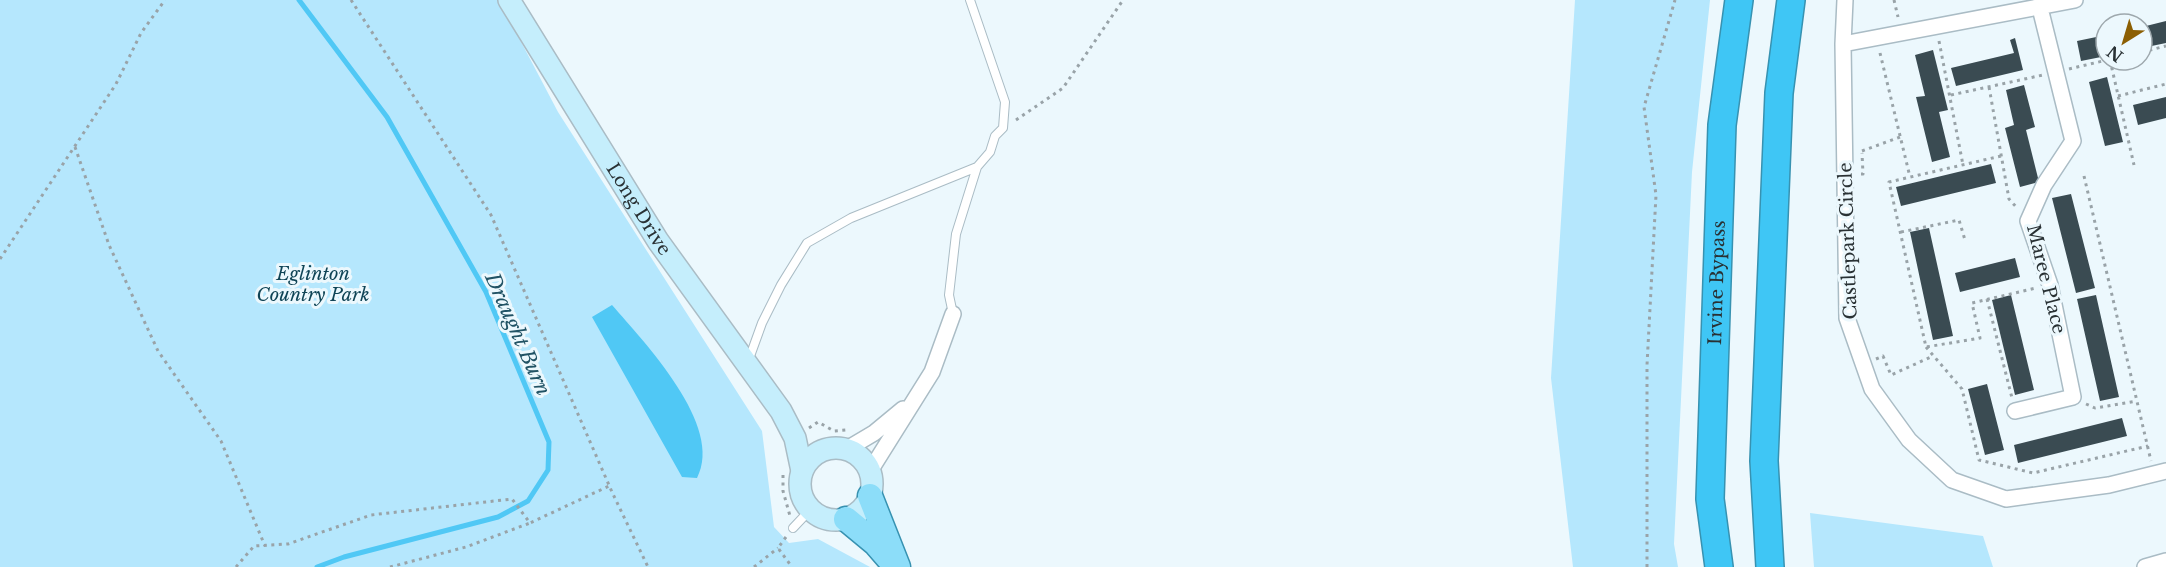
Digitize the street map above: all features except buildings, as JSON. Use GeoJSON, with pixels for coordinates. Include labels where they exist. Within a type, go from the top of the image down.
{"type":"FeatureCollection","features":[{"type":"Feature","properties":{"kind":"highway","name":"Irvine Bypass"},"geometry":{"type":"LineString","coordinates":[[1719,567],[1710,499],[1722,125],[1739,0]]}},
{"type":"Feature","properties":{"kind":"highway"},"geometry":{"type":"LineString","coordinates":[[1770,567],[1764,461],[1779,93],[1791,0]]}},
{"type":"Feature","properties":{"kind":"main road","name":"Long Drive"},"geometry":{"type":"LineString","coordinates":[[509,0],[658,241],[781,411],[795,438],[801,471]]}},
{"type":"Feature","properties":{"kind":"main road","name":"Long Drive"},"geometry":{"type":"LineString","coordinates":[[781,411],[804,431],[838,448]]}},
{"type":"Feature","properties":{"kind":"main road"},"geometry":{"type":"LineString","coordinates":[[838,448],[865,461],[872,483],[870,496],[861,510],[846,519],[827,519],[810,510],[800,492],[801,471],[812,456],[838,448]]}},
{"type":"Feature","properties":{"kind":"main road"},"geometry":{"type":"LineString","coordinates":[[870,496],[897,567]]}},
{"type":"Feature","properties":{"kind":"main road"},"geometry":{"type":"LineString","coordinates":[[846,519],[875,543],[897,567]]}},
{"type":"Feature","properties":{"kind":"street","name":"Castlepark Circle"},"geometry":{"type":"LineString","coordinates":[[1845,0],[1843,44],[1847,318],[1872,389],[1909,440],[1952,480],[2006,499],[2109,485],[2160,473]]}},
{"type":"Feature","properties":{"kind":"street"},"geometry":{"type":"LineString","coordinates":[[1843,44],[2075,0]]}},
{"type":"Feature","properties":{"kind":"street","name":"Maree Place"},"geometry":{"type":"LineString","coordinates":[[2040,8],[2073,141],[2044,185],[2028,222],[2050,285],[2073,397]]}},
{"type":"Feature","properties":{"kind":"street"},"geometry":{"type":"LineString","coordinates":[[870,471],[932,372],[953,314]]}},
{"type":"Feature","properties":{"kind":"street"},"geometry":{"type":"LineString","coordinates":[[2015,411],[2073,397]]}},
{"type":"Feature","properties":{"kind":"street"},"geometry":{"type":"LineString","coordinates":[[838,448],[874,433],[910,404]]}},
{"type":"Feature","properties":{"kind":"street"},"geometry":{"type":"LineString","coordinates":[[2145,567],[2166,561]]}},
{"type":"Feature","properties":{"kind":"lane"},"geometry":{"type":"LineString","coordinates":[[747,363],[762,323],[781,285],[807,243],[851,218],[976,167],[990,152],[995,136],[1002,128],[1005,102],[970,0]]}},
{"type":"Feature","properties":{"kind":"lane"},"geometry":{"type":"LineString","coordinates":[[953,314],[949,295],[956,234],[976,167]]}},
{"type":"Feature","properties":{"kind":"lane"},"geometry":{"type":"LineString","coordinates":[[794,528],[810,510]]}},
{"type":"Feature","properties":{"kind":"path"},"geometry":{"type":"LineString","coordinates":[[0,259],[116,84],[141,33],[165,0]]}},
{"type":"Feature","properties":{"kind":"path"},"geometry":{"type":"LineString","coordinates":[[351,0],[491,215],[609,486],[648,567]]}},
{"type":"Feature","properties":{"kind":"path"},"geometry":{"type":"LineString","coordinates":[[1002,128],[1063,88],[1123,0]]}},
{"type":"Feature","properties":{"kind":"path"},"geometry":{"type":"LineString","coordinates":[[1647,567],[1647,365],[1656,195],[1644,107],[1675,0]]}},
{"type":"Feature","properties":{"kind":"path"},"geometry":{"type":"LineString","coordinates":[[1936,27],[1963,165]]}},
{"type":"Feature","properties":{"kind":"path"},"geometry":{"type":"LineString","coordinates":[[1877,38],[1910,177]]}},
{"type":"Feature","properties":{"kind":"path"},"geometry":{"type":"LineString","coordinates":[[1951,95],[2094,63]]}},
{"type":"Feature","properties":{"kind":"path"},"geometry":{"type":"LineString","coordinates":[[2112,72],[2134,165]]}},
{"type":"Feature","properties":{"kind":"path"},"geometry":{"type":"LineString","coordinates":[[2118,96],[2166,84]]}},
{"type":"Feature","properties":{"kind":"path"},"geometry":{"type":"LineString","coordinates":[[1989,87],[2009,198],[2028,222]]}},
{"type":"Feature","properties":{"kind":"path"},"geometry":{"type":"LineString","coordinates":[[1862,151],[1900,137]]}},
{"type":"Feature","properties":{"kind":"path"},"geometry":{"type":"LineString","coordinates":[[75,147],[109,245],[158,351],[221,441],[265,546]]}},
{"type":"Feature","properties":{"kind":"path"},"geometry":{"type":"LineString","coordinates":[[2001,156],[1889,182],[1926,347],[1962,389],[1979,460],[2033,474],[2148,446]]}},
{"type":"Feature","properties":{"kind":"path"},"geometry":{"type":"LineString","coordinates":[[2084,176],[2148,446],[2160,473]]}},
{"type":"Feature","properties":{"kind":"path"},"geometry":{"type":"LineString","coordinates":[[1900,232],[1959,220],[1965,240]]}},
{"type":"Feature","properties":{"kind":"path"},"geometry":{"type":"LineString","coordinates":[[1926,347],[1980,338],[1972,303],[2050,285]]}},
{"type":"Feature","properties":{"kind":"path"},"geometry":{"type":"LineString","coordinates":[[1988,299],[2015,411]]}},
{"type":"Feature","properties":{"kind":"path"},"geometry":{"type":"LineString","coordinates":[[1863,364],[1883,356],[1891,375],[1933,356]]}},
{"type":"Feature","properties":{"kind":"path"},"geometry":{"type":"LineString","coordinates":[[2073,397],[2095,408],[2137,401]]}},
{"type":"Feature","properties":{"kind":"path"},"geometry":{"type":"LineString","coordinates":[[390,567],[466,547],[530,523],[609,486]]}},
{"type":"Feature","properties":{"kind":"path"},"geometry":{"type":"LineString","coordinates":[[236,567],[254,546],[288,544],[371,515],[512,499],[530,523]]}},
{"type":"Feature","properties":{"kind":"path"},"geometry":{"type":"LineString","coordinates":[[754,567],[778,548]]}},
{"type":"Feature","properties":{"kind":"green space","name":"Eglinton Country Park"},"geometry":{"type":"Polygon","coordinates":[[[0,0],[499,0],[558,112],[762,431],[774,527],[789,543],[818,539],[870,567],[0,567],[0,0]]]}},
{"type":"Feature","properties":{"kind":"green space"},"geometry":{"type":"Polygon","coordinates":[[[1575,0],[1710,0],[1692,172],[1674,544],[1678,567],[1573,567],[1551,378],[1575,0]]]}},
{"type":"Feature","properties":{"kind":"green space"},"geometry":{"type":"Polygon","coordinates":[[[1810,513],[1983,536],[1993,567],[1814,567],[1810,513]]]}},
{"type":"Feature","properties":{"kind":"water"},"geometry":{"type":"Polygon","coordinates":[[[612,305],[660,362],[691,410],[700,434],[703,457],[697,478],[682,477],[592,317],[612,305]]]}},
{"type":"Feature","properties":{"kind":"waterway","name":"Draught Burn"},"geometry":{"type":"LineString","coordinates":[[299,0],[387,117],[486,292],[549,442],[548,470],[528,501],[498,517],[344,557],[317,567]]}}]}
